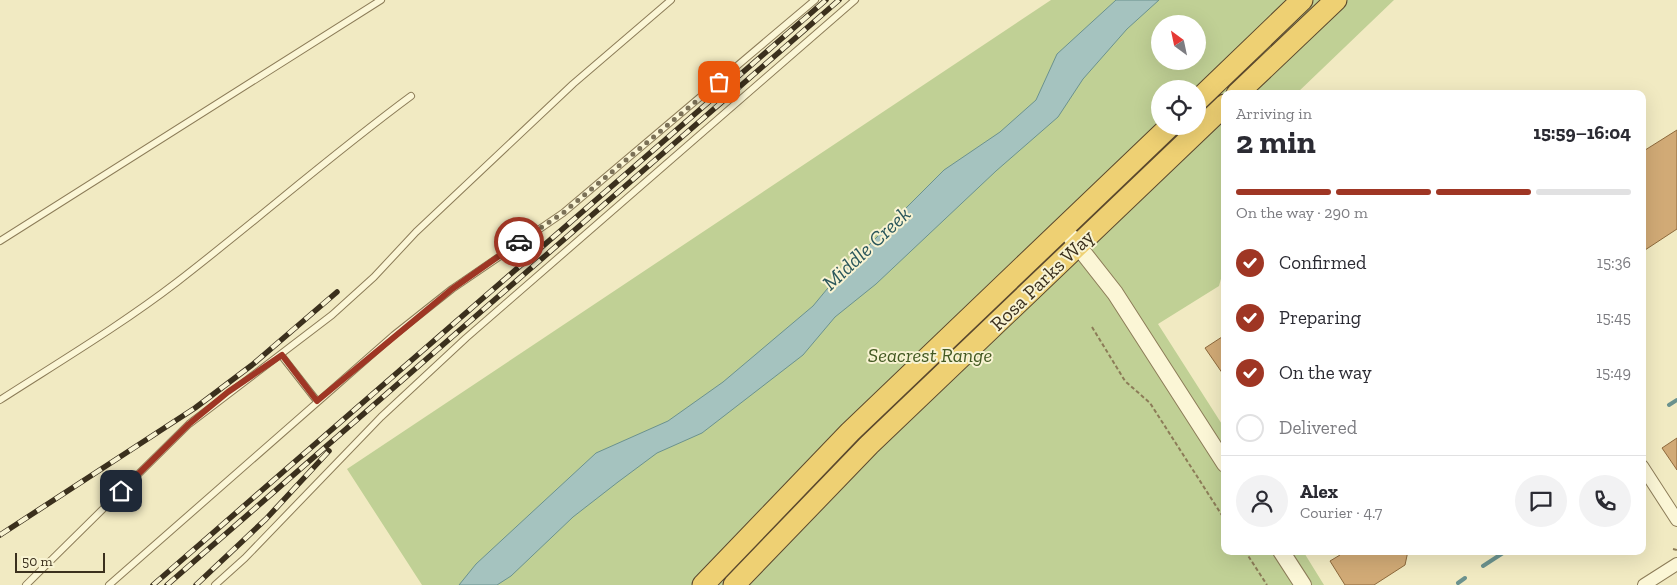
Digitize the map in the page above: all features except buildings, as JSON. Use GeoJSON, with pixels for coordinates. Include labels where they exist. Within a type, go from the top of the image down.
{"type":"FeatureCollection","features":[{"type":"Feature","properties":{"kind":"highway"},"geometry":{"type":"LineString","coordinates":[[1206,92],[1302,0]]}},
{"type":"Feature","properties":{"kind":"highway"},"geometry":{"type":"LineString","coordinates":[[1241,90],[1336,0]]}},
{"type":"Feature","properties":{"kind":"highway","name":"Rosa Parks Way"},"geometry":{"type":"LineString","coordinates":[[734,585],[869,445],[1221,109]]}},
{"type":"Feature","properties":{"kind":"highway","name":"Rosa Parks Way"},"geometry":{"type":"LineString","coordinates":[[703,585],[850,432],[1161,135]]}},
{"type":"Feature","properties":{"kind":"street"},"geometry":{"type":"LineString","coordinates":[[1063,228],[1079,245],[1115,293],[1221,458]]}},
{"type":"Feature","properties":{"kind":"street"},"geometry":{"type":"LineString","coordinates":[[1646,472],[1677,520]]}},
{"type":"Feature","properties":{"kind":"street"},"geometry":{"type":"LineString","coordinates":[[1284,555],[1303,585]]}},
{"type":"Feature","properties":{"kind":"street"},"geometry":{"type":"LineString","coordinates":[[1644,585],[1677,564]]}},
{"type":"Feature","properties":{"kind":"lane"},"geometry":{"type":"LineString","coordinates":[[0,241],[381,0]]}},
{"type":"Feature","properties":{"kind":"lane"},"geometry":{"type":"LineString","coordinates":[[26,585],[189,424],[228,392],[282,355],[353,296],[416,232],[546,110],[672,0]]}},
{"type":"Feature","properties":{"kind":"lane"},"geometry":{"type":"LineString","coordinates":[[109,585],[317,401],[452,289],[563,213],[815,0]]}},
{"type":"Feature","properties":{"kind":"lane"},"geometry":{"type":"LineString","coordinates":[[215,585],[245,558],[381,417],[466,338],[855,0]]}},
{"type":"Feature","properties":{"kind":"lane"},"geometry":{"type":"LineString","coordinates":[[0,400],[175,283],[290,193],[345,145],[412,96]]}},
{"type":"Feature","properties":{"kind":"lane"},"geometry":{"type":"LineString","coordinates":[[282,355],[317,401]]}},
{"type":"Feature","properties":{"kind":"path"},"geometry":{"type":"LineString","coordinates":[[1092,327],[1125,380],[1150,403],[1221,514]]}},
{"type":"Feature","properties":{"kind":"path"},"geometry":{"type":"LineString","coordinates":[[1673,549],[1677,550]]}},
{"type":"Feature","properties":{"kind":"path"},"geometry":{"type":"LineString","coordinates":[[1248,555],[1267,585]]}},
{"type":"Feature","properties":{"kind":"green space","name":"Seacrest Range"},"geometry":{"type":"Polygon","coordinates":[[[1051,0],[1394,0],[1300,90],[1221,90],[1221,279],[1219,286],[1158,324],[1221,423],[1221,555],[1305,555],[1324,585],[422,585],[347,469],[1051,0]]]}},
{"type":"Feature","properties":{"kind":"water","name":"Middle Creek"},"geometry":{"type":"Polygon","coordinates":[[[1116,0],[1159,0],[1127,29],[1083,79],[1058,117],[996,171],[876,284],[835,317],[803,355],[702,433],[657,453],[618,482],[573,517],[511,576],[497,585],[459,585],[476,564],[596,453],[668,421],[723,382],[813,306],[837,277],[944,170],[1000,132],[1036,100],[1057,54],[1116,0]]]}},
{"type":"Feature","properties":{"kind":"waterway"},"geometry":{"type":"LineString","coordinates":[[1669,405],[1677,400]]}},
{"type":"Feature","properties":{"kind":"waterway"},"geometry":{"type":"LineString","coordinates":[[1483,566],[1500,555]]}},
{"type":"Feature","properties":{"kind":"waterway"},"geometry":{"type":"LineString","coordinates":[[1458,583],[1465,578]]}},
{"type":"Feature","properties":{"kind":"railway"},"geometry":{"type":"LineString","coordinates":[[153,585],[826,0]]}},
{"type":"Feature","properties":{"kind":"railway"},"geometry":{"type":"LineString","coordinates":[[167,585],[839,0]]}},
{"type":"Feature","properties":{"kind":"railway"},"geometry":{"type":"LineString","coordinates":[[0,535],[195,408],[252,365],[337,292]]}},
{"type":"Feature","properties":{"kind":"railway"},"geometry":{"type":"LineString","coordinates":[[196,585],[266,519],[329,451]]}},
{"type":"Feature","properties":{"kind":"way so far"},"geometry":{"type":"LineString","coordinates":[[519,242],[563,213],[719,82]]}},
{"type":"Feature","properties":{"kind":"route"},"geometry":{"type":"LineString","coordinates":[[121,491],[189,424],[228,392],[282,355],[317,401],[394,335],[452,289],[519,242]]}}]}
